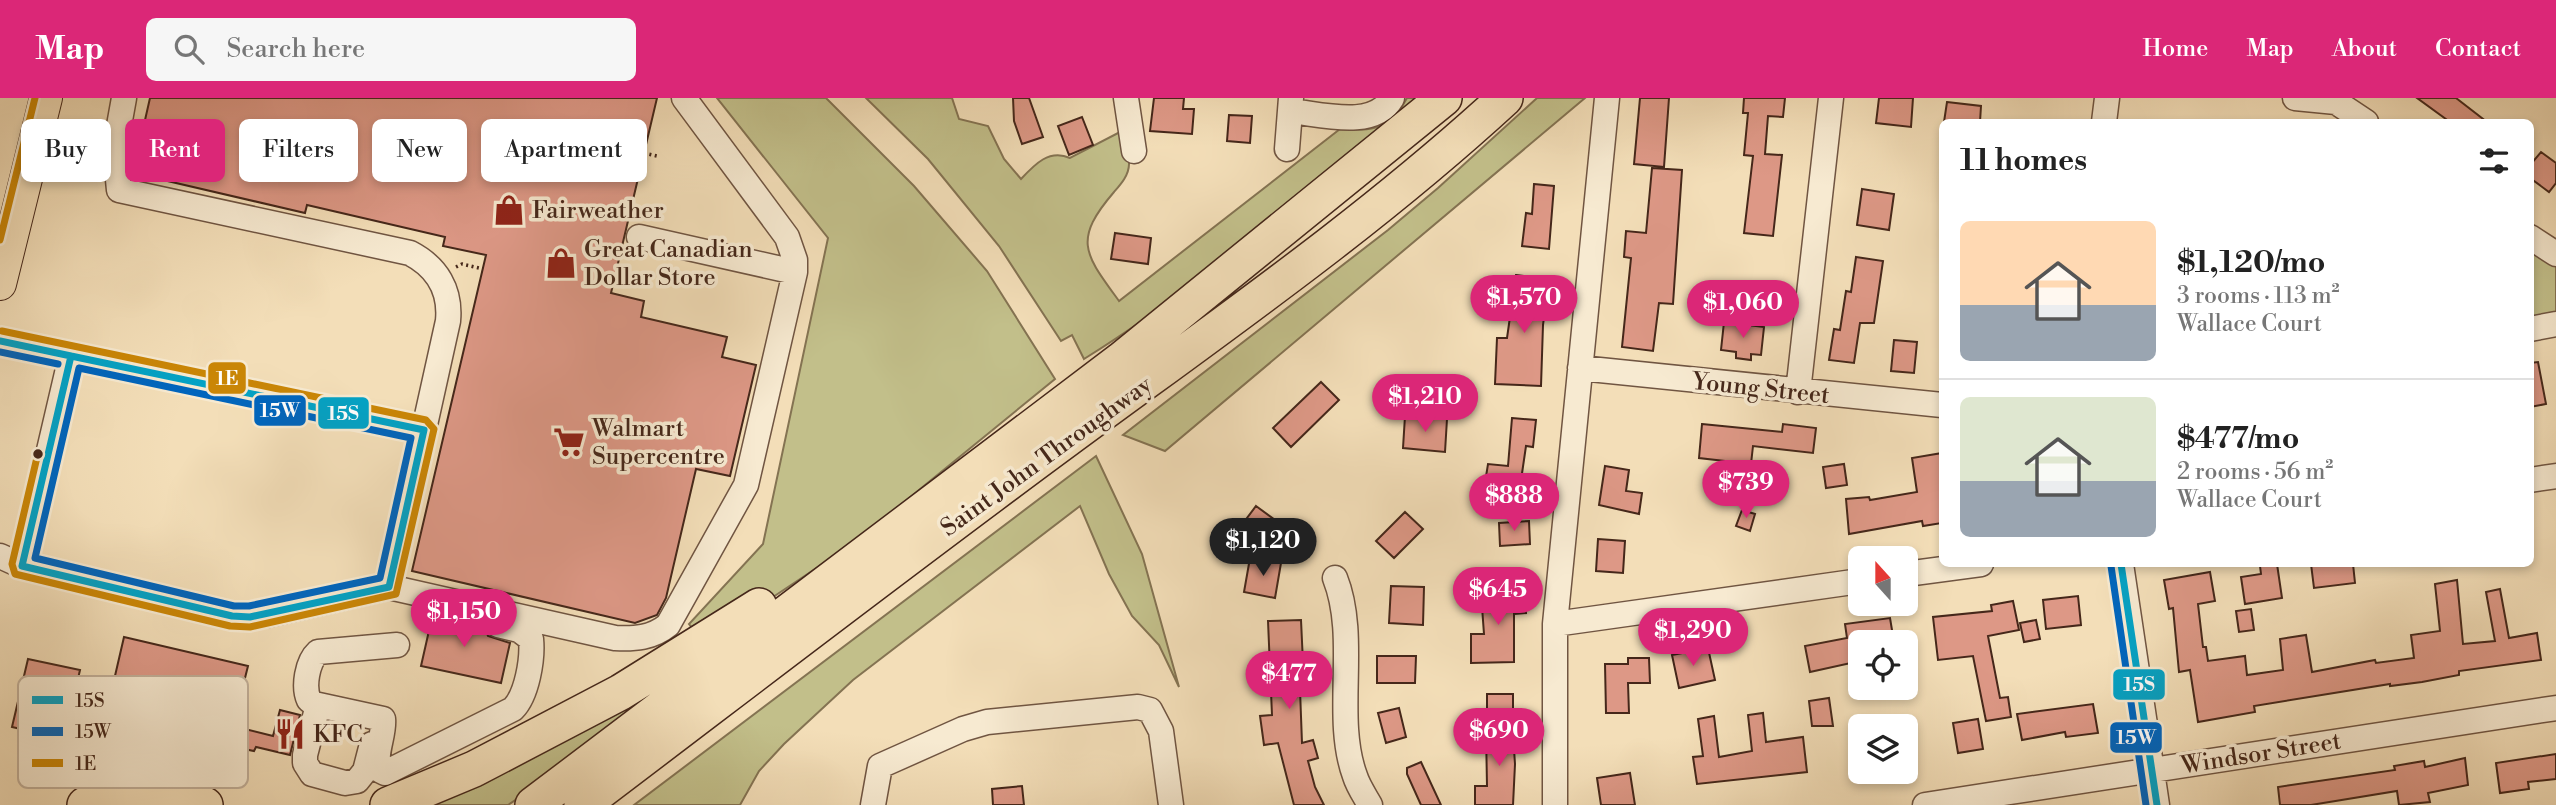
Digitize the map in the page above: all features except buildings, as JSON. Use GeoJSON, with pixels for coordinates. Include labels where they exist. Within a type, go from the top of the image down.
{"type":"FeatureCollection","features":[{"type":"Feature","properties":{"kind":"highway","name":"Saint John Throughway"},"geometry":{"type":"LineString","coordinates":[[533,805],[1121,360],[1444,98]]}},
{"type":"Feature","properties":{"kind":"highway","name":"Saint John Throughway"},"geometry":{"type":"LineString","coordinates":[[582,805],[1024,470],[1299,269],[1408,183],[1504,98]]}},
{"type":"Feature","properties":{"kind":"highway"},"geometry":{"type":"LineString","coordinates":[[388,805],[474,769],[621,692],[704,643],[1006,446]]}},
{"type":"Feature","properties":{"kind":"highway"},"geometry":{"type":"LineString","coordinates":[[85,805],[114,793],[134,792],[205,805]]}},
{"type":"Feature","properties":{"kind":"main road"},"geometry":{"type":"LineString","coordinates":[[0,284],[46,98]]}},
{"type":"Feature","properties":{"kind":"street"},"geometry":{"type":"LineString","coordinates":[[124,98],[115,148],[119,190],[410,253],[430,266],[444,288],[449,311],[389,587]]}},
{"type":"Feature","properties":{"kind":"street"},"geometry":{"type":"LineString","coordinates":[[71,356],[10,562],[232,616],[250,617],[389,587],[615,638],[650,636],[668,625],[746,485],[795,272],[793,248],[787,237],[684,98]]}},
{"type":"Feature","properties":{"kind":"street"},"geometry":{"type":"LineString","coordinates":[[1126,98],[1134,150]]}},
{"type":"Feature","properties":{"kind":"street"},"geometry":{"type":"LineString","coordinates":[[1287,149],[1291,104],[1363,117],[1380,111],[1392,98]]}},
{"type":"Feature","properties":{"kind":"street"},"geometry":{"type":"LineString","coordinates":[[1555,805],[1555,624],[1607,98]]}},
{"type":"Feature","properties":{"kind":"street"},"geometry":{"type":"LineString","coordinates":[[1798,392],[1830,98]]}},
{"type":"Feature","properties":{"kind":"street"},"geometry":{"type":"LineString","coordinates":[[2104,119],[2107,98]]}},
{"type":"Feature","properties":{"kind":"street"},"geometry":{"type":"LineString","coordinates":[[2295,98],[2336,107],[2360,119]]}},
{"type":"Feature","properties":{"kind":"street"},"geometry":{"type":"LineString","coordinates":[[639,237],[795,272]]}},
{"type":"Feature","properties":{"kind":"street"},"geometry":{"type":"LineString","coordinates":[[2534,240],[2556,254]]}},
{"type":"Feature","properties":{"kind":"street"},"geometry":{"type":"LineString","coordinates":[[2534,328],[2556,324]]}},
{"type":"Feature","properties":{"kind":"street"},"geometry":{"type":"LineString","coordinates":[[0,341],[424,430]]}},
{"type":"Feature","properties":{"kind":"street","name":"Young Street"},"geometry":{"type":"LineString","coordinates":[[1580,368],[1939,405]]}},
{"type":"Feature","properties":{"kind":"street"},"geometry":{"type":"LineString","coordinates":[[2534,479],[2556,476]]}},
{"type":"Feature","properties":{"kind":"street"},"geometry":{"type":"LineString","coordinates":[[1918,572],[1958,567]]}},
{"type":"Feature","properties":{"kind":"street"},"geometry":{"type":"LineString","coordinates":[[2121,567],[2157,805]]}},
{"type":"Feature","properties":{"kind":"street"},"geometry":{"type":"LineString","coordinates":[[1335,578],[1344,601],[1348,737],[1354,776],[1370,805]]}},
{"type":"Feature","properties":{"kind":"street"},"geometry":{"type":"LineString","coordinates":[[1555,624],[1848,583]]}},
{"type":"Feature","properties":{"kind":"street"},"geometry":{"type":"LineString","coordinates":[[383,719],[384,729],[377,763],[385,773],[513,709],[522,698],[532,648],[531,639],[519,630],[426,607],[389,587]]}},
{"type":"Feature","properties":{"kind":"street"},"geometry":{"type":"LineString","coordinates":[[383,719],[318,705],[309,700],[306,688],[312,657],[318,652],[397,645]]}},
{"type":"Feature","properties":{"kind":"street"},"geometry":{"type":"LineString","coordinates":[[318,705],[305,763],[312,774],[331,780],[351,783],[362,777],[376,727],[383,719]]}},
{"type":"Feature","properties":{"kind":"street"},"geometry":{"type":"LineString","coordinates":[[873,805],[880,766],[963,729],[987,722],[1138,707],[1150,710],[1159,722],[1171,805]]}},
{"type":"Feature","properties":{"kind":"street","name":"Windsor Street"},"geometry":{"type":"LineString","coordinates":[[1925,805],[2556,708]]}},
{"type":"Feature","properties":{"kind":"path"},"geometry":{"type":"LineString","coordinates":[[647,154],[657,156]]}},
{"type":"Feature","properties":{"kind":"shaded area"},"geometry":{"type":"Polygon","coordinates":[[[717,98],[826,98],[914,186],[987,271],[1055,379],[854,543],[704,643],[689,624],[763,544],[828,238],[717,98]]]}},
{"type":"Feature","properties":{"kind":"shaded area"},"geometry":{"type":"Polygon","coordinates":[[[866,98],[952,98],[959,119],[988,126],[1004,159],[1021,179],[1043,159],[1055,155],[1070,158],[1120,132],[1128,156],[1128,172],[1092,223],[1088,236],[1091,259],[1119,301],[1340,129],[1362,130],[1379,126],[1394,117],[1407,98],[1420,98],[1172,300],[1084,359],[1072,335],[1061,341],[999,246],[928,159],[866,98]]]}},
{"type":"Feature","properties":{"kind":"shaded area"},"geometry":{"type":"Polygon","coordinates":[[[1537,98],[1585,98],[1165,451],[1123,435],[1388,230],[1537,98]]]}},
{"type":"Feature","properties":{"kind":"shaded area"},"geometry":{"type":"Polygon","coordinates":[[[2534,240],[2556,254],[2556,324],[2534,328],[2534,240]]]}},
{"type":"Feature","properties":{"kind":"shaded area"},"geometry":{"type":"Polygon","coordinates":[[[1096,456],[1142,554],[1179,687],[1159,645],[1132,616],[1109,574],[1080,506],[853,680],[759,771],[740,805],[634,805],[1096,456]]]}},
{"type":"Feature","properties":{"kind":"shaded area"},"geometry":{"type":"Polygon","coordinates":[[[645,690],[649,704],[508,805],[422,805],[645,690]]]}},
{"type":"Feature","properties":{"kind":"transit line","name":"1E"},"geometry":{"type":"LineString","coordinates":[[0,240],[35,98]]}},
{"type":"Feature","properties":{"kind":"transit line","name":"1E"},"geometry":{"type":"LineString","coordinates":[[2,331],[426,420],[434,429],[396,594],[250,627],[230,626],[15,574],[12,564],[38,453]]}},
{"type":"Feature","properties":{"kind":"transit line","name":"15S"},"geometry":{"type":"LineString","coordinates":[[0,341],[71,356]]}},
{"type":"Feature","properties":{"kind":"transit line","name":"15W"},"geometry":{"type":"LineString","coordinates":[[0,352],[58,364]]}},
{"type":"Feature","properties":{"kind":"transit line","name":"15S"},"geometry":{"type":"LineString","coordinates":[[71,356],[424,430],[389,587],[250,617],[232,616],[22,566],[71,356]]}},
{"type":"Feature","properties":{"kind":"transit line","name":"15W"},"geometry":{"type":"LineString","coordinates":[[79,368],[411,438],[380,578],[249,606],[234,606],[35,558],[79,368]]}},
{"type":"Feature","properties":{"kind":"transit line","name":"15W"},"geometry":{"type":"LineString","coordinates":[[2111,567],[2146,805]]}},
{"type":"Feature","properties":{"kind":"transit line","name":"15S"},"geometry":{"type":"LineString","coordinates":[[2121,567],[2157,805]]}},
{"type":"Feature","properties":{"kind":"place","name":"Fairweather"},"geometry":{"type":"Point","coordinates":[509,210]}},
{"type":"Feature","properties":{"kind":"place","name":"Great Canadian Dollar Store"},"geometry":{"type":"Point","coordinates":[561,263]}},
{"type":"Feature","properties":{"kind":"place","name":"Walmart Supercentre"},"geometry":{"type":"Point","coordinates":[569,442]}},
{"type":"Feature","properties":{"kind":"place","name":"KFC"},"geometry":{"type":"Point","coordinates":[290,734]}}]}
